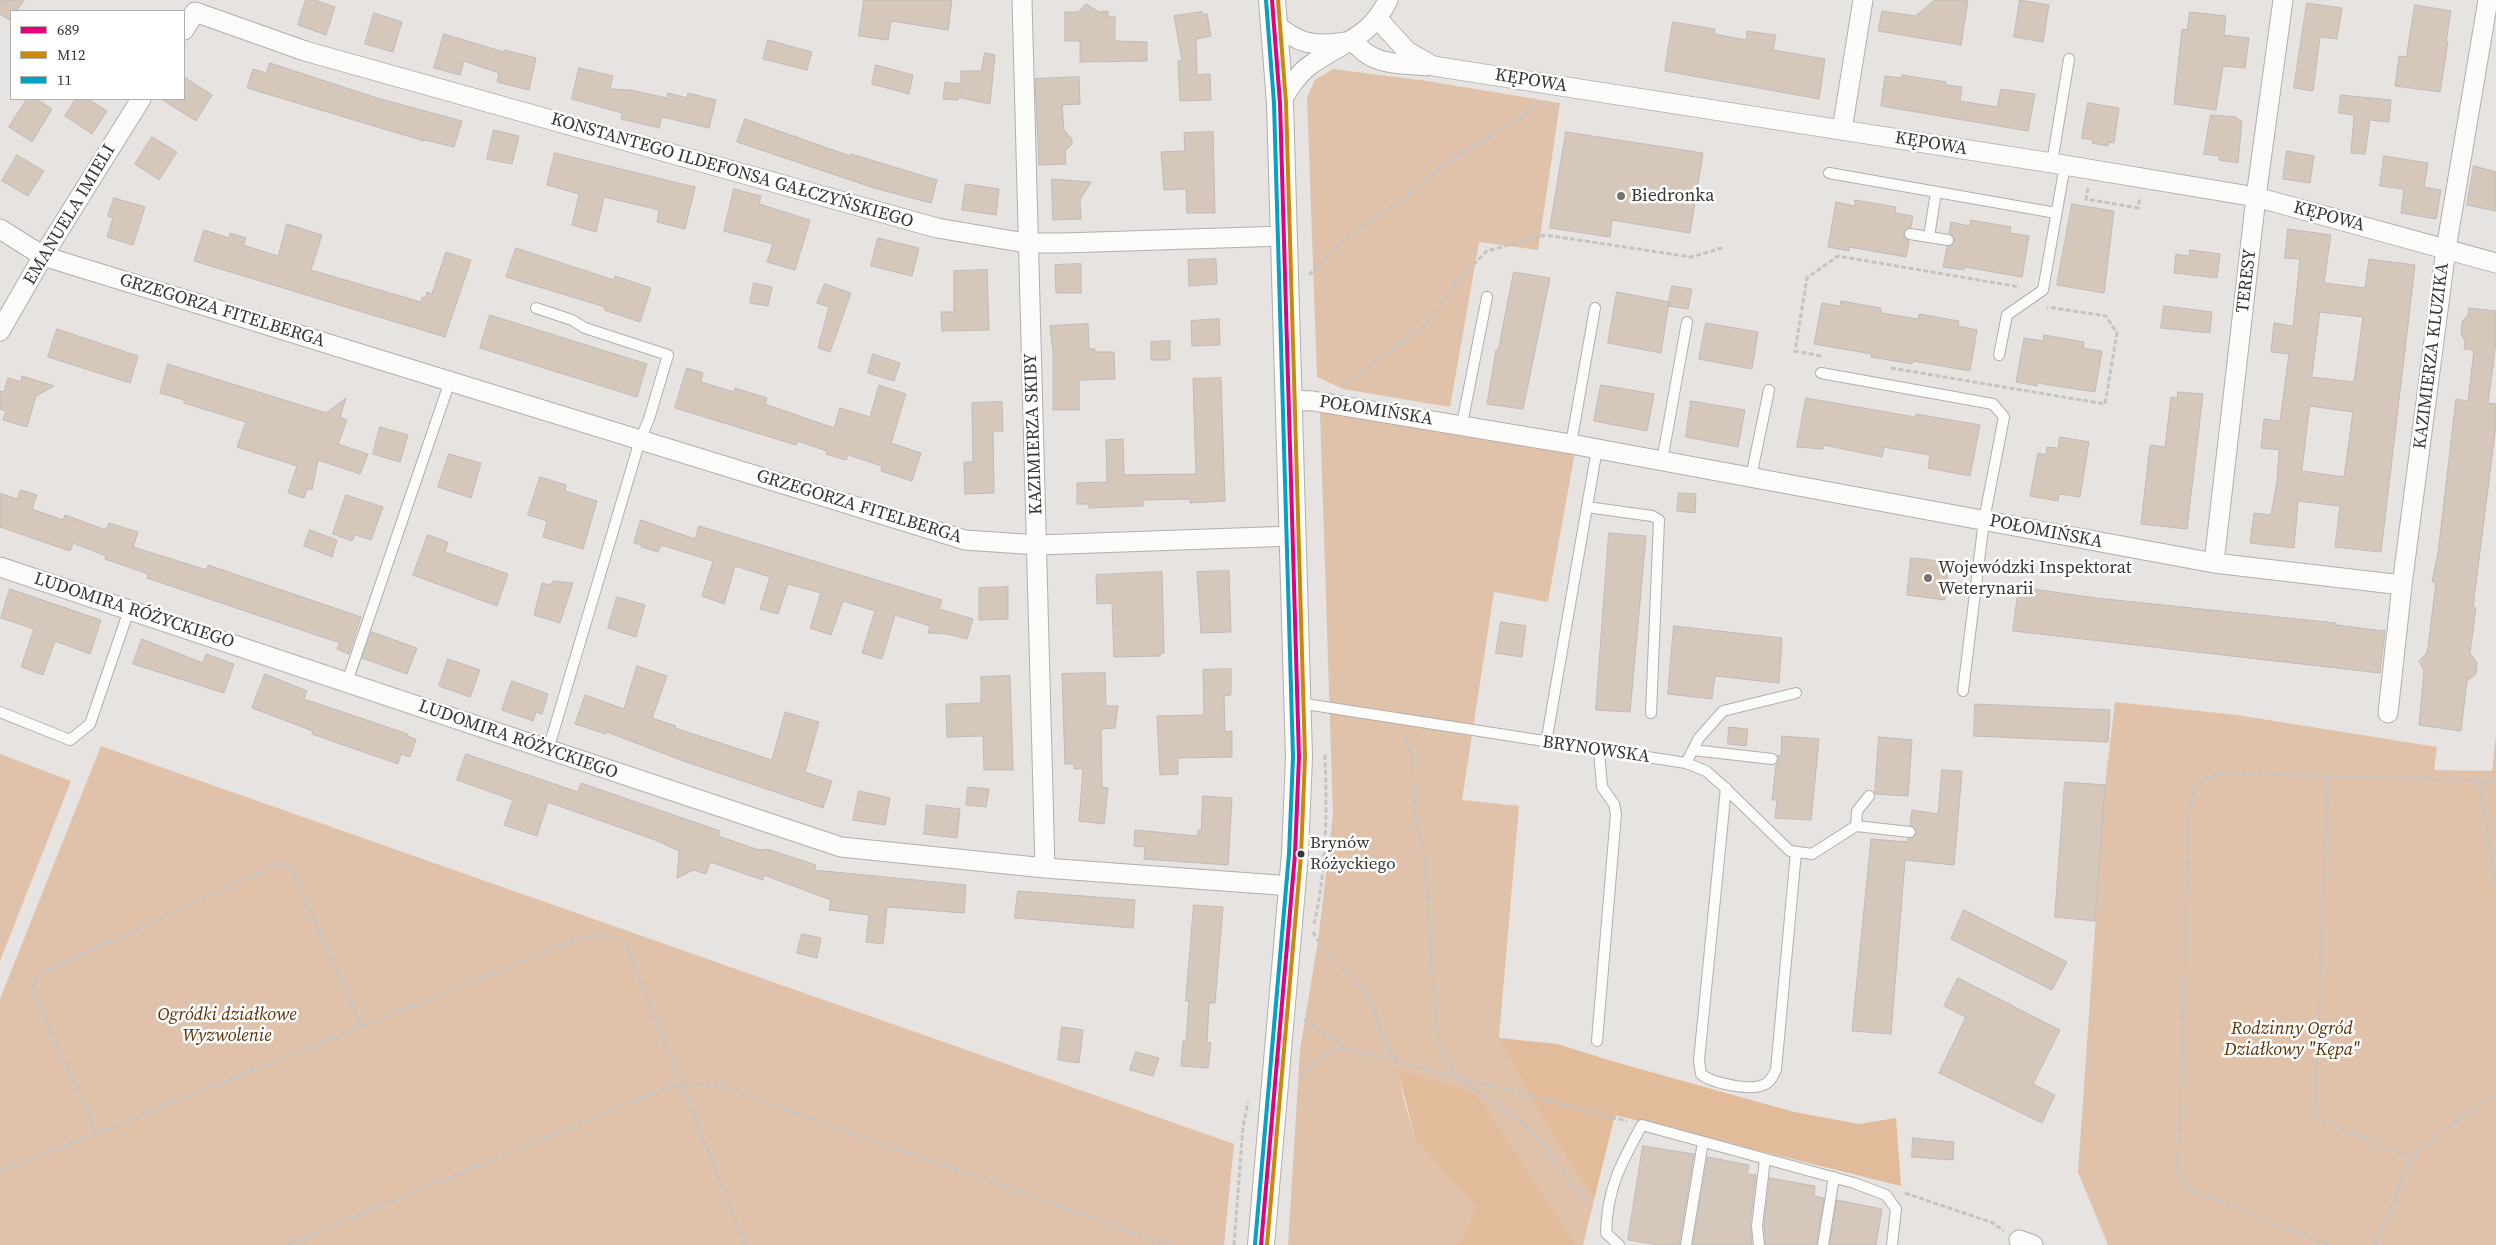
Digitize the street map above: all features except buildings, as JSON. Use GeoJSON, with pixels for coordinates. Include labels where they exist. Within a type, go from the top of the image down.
{"type":"FeatureCollection","features":[{"type":"Feature","properties":{"kind":"main road"},"geometry":{"type":"LineString","coordinates":[[1261,1245],[1298,802],[1298,703],[1280,103],[1273,11]]}},
{"type":"Feature","properties":{"kind":"street","name":"KAZIMIERZA SKIBY"},"geometry":{"type":"LineString","coordinates":[[1022,0],[1026,242],[1038,545],[1045,868]]}},
{"type":"Feature","properties":{"kind":"street"},"geometry":{"type":"LineString","coordinates":[[1280,103],[1293,83],[1308,66],[1353,40],[1378,18],[1388,0]]}},
{"type":"Feature","properties":{"kind":"street"},"geometry":{"type":"LineString","coordinates":[[1842,130],[1863,0]]}},
{"type":"Feature","properties":{"kind":"street","name":"TERESY"},"geometry":{"type":"LineString","coordinates":[[2214,563],[2256,197],[2284,0]]}},
{"type":"Feature","properties":{"kind":"street","name":"KAZIMIERZA KLUZIKA"},"geometry":{"type":"LineString","coordinates":[[2388,713],[2402,585],[2446,249],[2488,0]]}},
{"type":"Feature","properties":{"kind":"street","name":"KONSTANTEGO ILDEFONSA GAŁCZYŃSKIEGO"},"geometry":{"type":"LineString","coordinates":[[195,6],[305,51],[937,228],[1026,242],[1064,243],[1284,236]]}},
{"type":"Feature","properties":{"kind":"street"},"geometry":{"type":"LineString","coordinates":[[185,28],[195,6]]}},
{"type":"Feature","properties":{"kind":"street"},"geometry":{"type":"LineString","coordinates":[[1273,11],[1287,34],[1306,43],[1323,45],[1353,40]]}},
{"type":"Feature","properties":{"kind":"street","name":"KĘPOWA"},"geometry":{"type":"LineString","coordinates":[[1378,18],[1408,51],[1433,66],[2256,197],[2496,263]]}},
{"type":"Feature","properties":{"kind":"street"},"geometry":{"type":"LineString","coordinates":[[1353,40],[1362,52],[1378,60],[1433,66]]}},
{"type":"Feature","properties":{"kind":"street"},"geometry":{"type":"LineString","coordinates":[[1277,57],[1297,45],[1306,43]]}},
{"type":"Feature","properties":{"kind":"street"},"geometry":{"type":"LineString","coordinates":[[1277,57],[1288,63],[1308,66]]}},
{"type":"Feature","properties":{"kind":"street","name":"EMANUELA IMIELI"},"geometry":{"type":"LineString","coordinates":[[0,331],[43,256],[140,100]]}},
{"type":"Feature","properties":{"kind":"street","name":"GRZEGORZA FITELBERGA"},"geometry":{"type":"LineString","coordinates":[[0,229],[43,256],[965,540],[1038,545],[1293,536]]}},
{"type":"Feature","properties":{"kind":"street","name":"POŁOMIŃSKA"},"geometry":{"type":"LineString","coordinates":[[1289,400],[1313,401],[1462,424],[2214,563],[2402,585]]}},
{"type":"Feature","properties":{"kind":"street","name":"LUDOMIRA RÓŻYCKIEGO"},"geometry":{"type":"LineString","coordinates":[[0,567],[842,847],[1045,868],[1292,886]]}},
{"type":"Feature","properties":{"kind":"lane"},"geometry":{"type":"LineString","coordinates":[[1999,355],[2007,315],[2043,290],[2056,213],[2058,164],[2070,59]]}},
{"type":"Feature","properties":{"kind":"lane"},"geometry":{"type":"LineString","coordinates":[[1830,173],[2056,213]]}},
{"type":"Feature","properties":{"kind":"lane"},"geometry":{"type":"LineString","coordinates":[[1930,237],[1936,192]]}},
{"type":"Feature","properties":{"kind":"lane"},"geometry":{"type":"LineString","coordinates":[[1910,234],[1948,240]]}},
{"type":"Feature","properties":{"kind":"lane"},"geometry":{"type":"LineString","coordinates":[[1462,424],[1487,297]]}},
{"type":"Feature","properties":{"kind":"lane"},"geometry":{"type":"LineString","coordinates":[[536,308],[572,320],[585,328],[668,355],[650,419],[640,440],[548,750]]}},
{"type":"Feature","properties":{"kind":"lane"},"geometry":{"type":"LineString","coordinates":[[1571,444],[1595,308]]}},
{"type":"Feature","properties":{"kind":"lane"},"geometry":{"type":"LineString","coordinates":[[1662,460],[1686,322]]}},
{"type":"Feature","properties":{"kind":"lane"},"geometry":{"type":"LineString","coordinates":[[1820,373],[1993,404],[2004,417],[1984,520],[1963,691]]}},
{"type":"Feature","properties":{"kind":"lane"},"geometry":{"type":"LineString","coordinates":[[347,682],[450,381]]}},
{"type":"Feature","properties":{"kind":"lane"},"geometry":{"type":"LineString","coordinates":[[1751,477],[1769,390]]}},
{"type":"Feature","properties":{"kind":"lane"},"geometry":{"type":"LineString","coordinates":[[1546,743],[1597,449]]}},
{"type":"Feature","properties":{"kind":"lane"},"geometry":{"type":"LineString","coordinates":[[1587,507],[1652,516],[1659,520],[1651,713]]}},
{"type":"Feature","properties":{"kind":"lane"},"geometry":{"type":"LineString","coordinates":[[0,712],[70,740],[74,737],[90,724],[129,610]]}},
{"type":"Feature","properties":{"kind":"lane"},"geometry":{"type":"LineString","coordinates":[[1686,763],[1699,738],[1723,711],[1796,693]]}},
{"type":"Feature","properties":{"kind":"lane","name":"BRYNOWSKA"},"geometry":{"type":"LineString","coordinates":[[1298,703],[1546,743],[1686,763],[1706,771],[1790,851],[1796,852]]}},
{"type":"Feature","properties":{"kind":"lane"},"geometry":{"type":"LineString","coordinates":[[1597,1041],[1616,814],[1614,804],[1602,787],[1599,750]]}},
{"type":"Feature","properties":{"kind":"lane"},"geometry":{"type":"LineString","coordinates":[[1693,750],[1772,759]]}},
{"type":"Feature","properties":{"kind":"lane"},"geometry":{"type":"LineString","coordinates":[[1726,788],[1699,1060],[1701,1074],[1713,1081],[1754,1087],[1769,1082],[1776,1070],[1796,852],[1812,854],[1856,826],[1910,832]]}},
{"type":"Feature","properties":{"kind":"lane"},"geometry":{"type":"LineString","coordinates":[[1856,826],[1857,811],[1868,796]]}},
{"type":"Feature","properties":{"kind":"lane"},"geometry":{"type":"LineString","coordinates":[[1619,1245],[1606,1233],[1611,1189],[1620,1165],[1642,1125],[1834,1177],[1886,1196],[1896,1209],[1892,1245]]}},
{"type":"Feature","properties":{"kind":"lane"},"geometry":{"type":"LineString","coordinates":[[1686,1245],[1703,1142]]}},
{"type":"Feature","properties":{"kind":"lane"},"geometry":{"type":"LineString","coordinates":[[1759,1245],[1757,1226],[1765,1159]]}},
{"type":"Feature","properties":{"kind":"lane"},"geometry":{"type":"LineString","coordinates":[[1823,1245],[1834,1177]]}},
{"type":"Feature","properties":{"kind":"path"},"geometry":{"type":"LineString","coordinates":[[1308,275],[1344,240],[1395,205],[1446,162],[1534,110],[1548,98]]}},
{"type":"Feature","properties":{"kind":"path"},"geometry":{"type":"LineString","coordinates":[[1335,390],[1426,325],[1456,282],[1487,251],[1544,235],[1692,257],[1722,248]]}},
{"type":"Feature","properties":{"kind":"path"},"geometry":{"type":"LineString","coordinates":[[1824,356],[1795,351],[1807,278],[1838,256],[2043,290]]}},
{"type":"Feature","properties":{"kind":"path"},"geometry":{"type":"LineString","coordinates":[[1882,366],[2105,404],[2117,333],[2106,316],[2024,303]]}},
{"type":"Feature","properties":{"kind":"path"},"geometry":{"type":"LineString","coordinates":[[1399,720],[1412,756],[1414,809],[1425,858],[1431,960],[1439,1044],[1458,1078],[1516,1117],[1531,1130],[1595,1212],[1606,1233]]}},
{"type":"Feature","properties":{"kind":"path"},"geometry":{"type":"LineString","coordinates":[[2328,1245],[2194,1191],[2181,1183],[2176,1165],[2179,1140],[2189,814],[2195,788],[2206,776],[2223,773],[2496,781]]}},
{"type":"Feature","properties":{"kind":"path"},"geometry":{"type":"LineString","coordinates":[[2328,777],[2314,1112],[2320,1119],[2412,1158]]}},
{"type":"Feature","properties":{"kind":"path"},"geometry":{"type":"LineString","coordinates":[[2479,782],[2496,886]]}},
{"type":"Feature","properties":{"kind":"path"},"geometry":{"type":"LineString","coordinates":[[96,1133],[34,993],[34,982],[42,973],[280,863],[288,864],[293,871],[361,1026]]}},
{"type":"Feature","properties":{"kind":"path"},"geometry":{"type":"LineString","coordinates":[[1313,931],[1333,959],[1359,985],[1367,996],[1390,1053],[1399,1062]]}},
{"type":"Feature","properties":{"kind":"path"},"geometry":{"type":"LineString","coordinates":[[0,1172],[578,939],[595,934],[610,935],[627,947],[680,1085],[745,1245]]}},
{"type":"Feature","properties":{"kind":"path"},"geometry":{"type":"LineString","coordinates":[[1298,1016],[1347,1049],[1642,1125]]}},
{"type":"Feature","properties":{"kind":"path"},"geometry":{"type":"LineString","coordinates":[[1298,1079],[1329,1051],[1347,1049]]}},
{"type":"Feature","properties":{"kind":"path"},"geometry":{"type":"LineString","coordinates":[[287,1245],[646,1096],[680,1085],[706,1084],[722,1087],[1169,1245]]}},
{"type":"Feature","properties":{"kind":"path"},"geometry":{"type":"LineString","coordinates":[[2375,1245],[2412,1158],[2423,1146],[2496,1092]]}},
{"type":"Feature","properties":{"kind":"path"},"geometry":{"type":"LineString","coordinates":[[1234,1245],[1243,1127],[1248,1098]]}},
{"type":"Feature","properties":{"kind":"path"},"geometry":{"type":"LineString","coordinates":[[1886,1196],[1897,1190],[1993,1223],[2026,1243]]}},
{"type":"Feature","properties":{"kind":"path"},"geometry":{"type":"LineString","coordinates":[[304,1238],[307,1245]]}},
{"type":"Feature","properties":{"kind":"green space"},"geometry":{"type":"Polygon","coordinates":[[[1333,69],[1427,81],[1560,103],[1538,250],[1479,242],[1450,407],[1343,389],[1317,377],[1307,97],[1315,80],[1333,69]]]}},
{"type":"Feature","properties":{"kind":"green space"},"geometry":{"type":"Polygon","coordinates":[[[1320,413],[1339,413],[1575,452],[1548,602],[1494,592],[1462,800],[1519,806],[1499,1037],[1558,1145],[1594,1200],[1583,1245],[1576,1245],[1398,1069],[1403,1097],[1416,1141],[1476,1207],[1462,1241],[1453,1245],[1288,1245],[1300,1050],[1318,941],[1333,815],[1320,413]]]}},
{"type":"Feature","properties":{"kind":"green space","name":"Rodzinny Ogród Działkowy \"Kępa\""},"geometry":{"type":"Polygon","coordinates":[[[2115,702],[2237,715],[2437,747],[2434,770],[2492,771],[2496,735],[2496,1245],[2108,1245],[2078,1172],[2105,785],[2115,702]]]}},
{"type":"Feature","properties":{"kind":"green space","name":"Ogródki działkowe Wyzwolenie"},"geometry":{"type":"Polygon","coordinates":[[[101,746],[1234,1144],[1224,1245],[0,1245],[0,999],[101,746]]]}},
{"type":"Feature","properties":{"kind":"green space"},"geometry":{"type":"Polygon","coordinates":[[[0,754],[71,781],[0,961],[0,754]]]}},
{"type":"Feature","properties":{"kind":"shaded area"},"geometry":{"type":"Polygon","coordinates":[[[1499,1038],[1558,1044],[1608,1060],[1794,1112],[1859,1124],[1896,1118],[1901,1186],[1615,1115],[1594,1200],[1558,1145],[1499,1038]]]}},
{"type":"Feature","properties":{"kind":"shaded area"},"geometry":{"type":"Polygon","coordinates":[[[1397,1069],[1476,1094],[1576,1245],[1453,1245],[1462,1240],[1476,1207],[1416,1141],[1397,1069]]]}},
{"type":"Feature","properties":{"kind":"transit line","name":"11"},"geometry":{"type":"LineString","coordinates":[[1255,1244],[1289,854],[1293,757],[1274,103],[1266,0]]}},
{"type":"Feature","properties":{"kind":"transit line","name":"689"},"geometry":{"type":"LineString","coordinates":[[1261,1245],[1295,854],[1299,757],[1280,103],[1272,0]]}},
{"type":"Feature","properties":{"kind":"transit line","name":"M12"},"geometry":{"type":"LineString","coordinates":[[1267,1245],[1301,855],[1305,757],[1286,103],[1278,0]]}},
{"type":"Feature","properties":{"kind":"place","name":"Biedronka"},"geometry":{"type":"Point","coordinates":[1621,196]}},
{"type":"Feature","properties":{"kind":"place","name":"Wojewódzki Inspektorat Weterynarii"},"geometry":{"type":"Point","coordinates":[1928,578]}},
{"type":"Feature","properties":{"kind":"place","name":"Brynów Różyckiego"},"geometry":{"type":"Point","coordinates":[1301,854]}}]}
